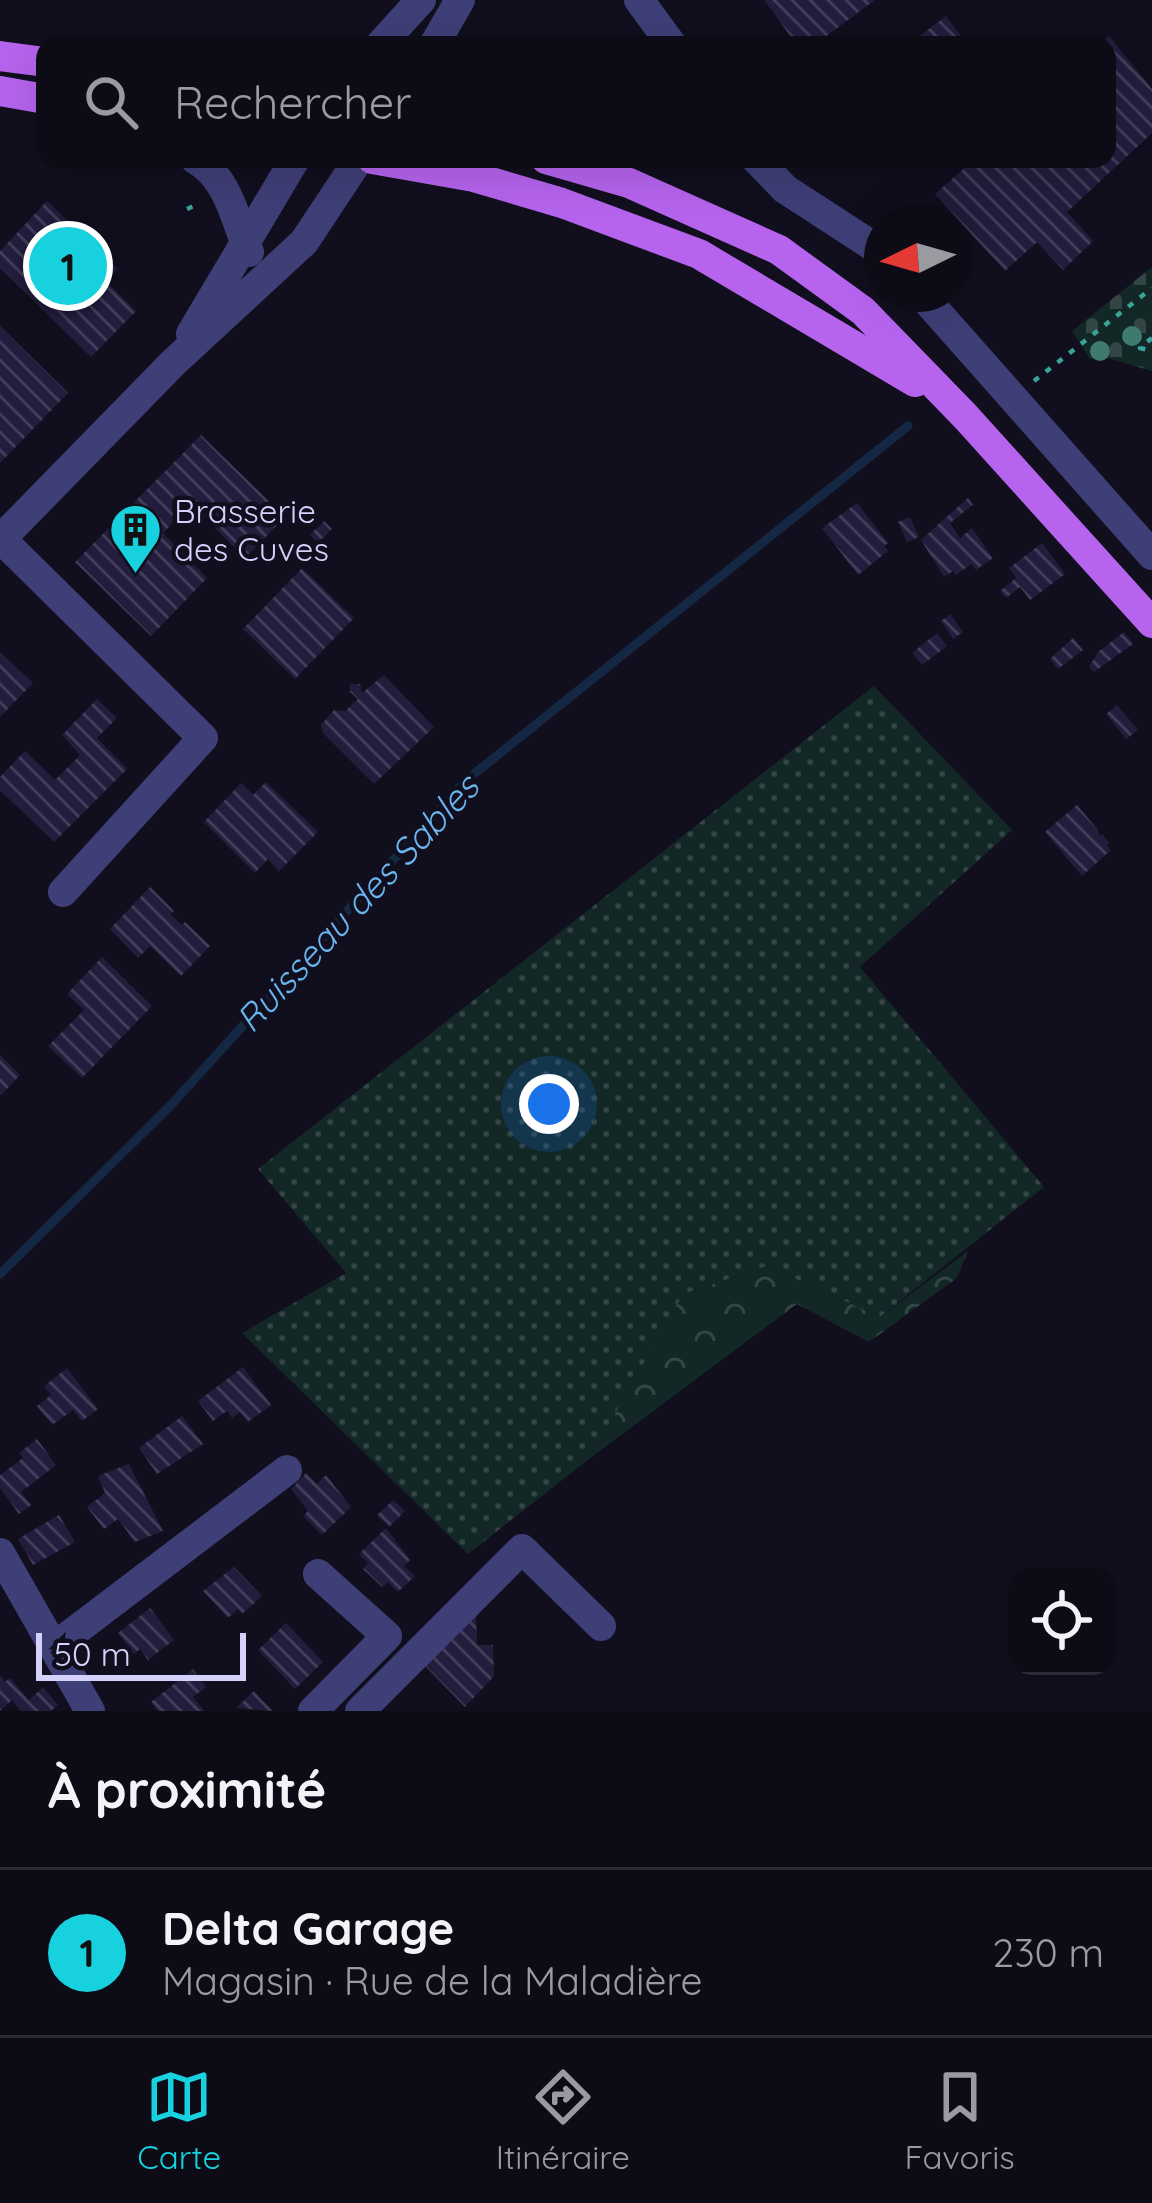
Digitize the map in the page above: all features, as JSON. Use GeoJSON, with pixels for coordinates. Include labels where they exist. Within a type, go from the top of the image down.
{"type":"FeatureCollection","features":[{"type":"Feature","properties":{"kind":"main road"},"geometry":{"type":"LineString","coordinates":[[0,56],[36,61]]}},
{"type":"Feature","properties":{"kind":"main road"},"geometry":{"type":"LineString","coordinates":[[424,168],[540,196],[699,254],[893,367],[965,416]]}},
{"type":"Feature","properties":{"kind":"main road"},"geometry":{"type":"LineString","coordinates":[[577,168],[628,184],[779,250],[863,311],[1152,623]]}},
{"type":"Feature","properties":{"kind":"street"},"geometry":{"type":"LineString","coordinates":[[388,36],[421,0]]}},
{"type":"Feature","properties":{"kind":"street"},"geometry":{"type":"LineString","coordinates":[[440,36],[462,0]]}},
{"type":"Feature","properties":{"kind":"street"},"geometry":{"type":"LineString","coordinates":[[460,36],[462,0]]}},
{"type":"Feature","properties":{"kind":"street"},"geometry":{"type":"LineString","coordinates":[[639,0],[666,36]]}},
{"type":"Feature","properties":{"kind":"street"},"geometry":{"type":"LineString","coordinates":[[209,168],[225,190],[262,279]]}},
{"type":"Feature","properties":{"kind":"street"},"geometry":{"type":"LineString","coordinates":[[173,363],[290,168]]}},
{"type":"Feature","properties":{"kind":"street"},"geometry":{"type":"LineString","coordinates":[[63,892],[203,738],[0,540],[173,363],[304,242],[353,168]]}},
{"type":"Feature","properties":{"kind":"street"},"geometry":{"type":"LineString","coordinates":[[765,168],[785,189],[864,240]]}},
{"type":"Feature","properties":{"kind":"street"},"geometry":{"type":"LineString","coordinates":[[937,312],[1152,555]]}},
{"type":"Feature","properties":{"kind":"street"},"geometry":{"type":"LineString","coordinates":[[54,1647],[287,1470]]}},
{"type":"Feature","properties":{"kind":"street"},"geometry":{"type":"LineString","coordinates":[[360,1711],[522,1549],[601,1626]]}},
{"type":"Feature","properties":{"kind":"street"},"geometry":{"type":"LineString","coordinates":[[0,1553],[90,1711]]}},
{"type":"Feature","properties":{"kind":"street"},"geometry":{"type":"LineString","coordinates":[[313,1711],[388,1636],[318,1574]]}},
{"type":"Feature","properties":{"kind":"path"},"geometry":{"type":"LineString","coordinates":[[1014,396],[1152,288]]}},
{"type":"Feature","properties":{"kind":"path"},"geometry":{"type":"LineString","coordinates":[[1152,338],[1140,348],[1152,352]]}},
{"type":"Feature","properties":{"kind":"green space"},"geometry":{"type":"Polygon","coordinates":[[[1152,267],[1152,371],[1104,357],[1090,359],[1072,331],[1152,267]]]}},
{"type":"Feature","properties":{"kind":"green space"},"geometry":{"type":"Polygon","coordinates":[[[874,686],[1012,830],[860,967],[1044,1187],[880,1317],[767,1266],[684,1294],[589,1459],[468,1554],[242,1333],[346,1273],[258,1169],[874,686]]]}},
{"type":"Feature","properties":{"kind":"green space"},"geometry":{"type":"Polygon","coordinates":[[[968,1251],[957,1278],[869,1342],[797,1304],[589,1459],[683,1294],[767,1266],[880,1317],[968,1251]]]}},
{"type":"Feature","properties":{"kind":"building"},"geometry":{"type":"Polygon","coordinates":[[[764,0],[875,0],[826,36],[790,36],[764,0]]]}},
{"type":"Feature","properties":{"kind":"building"},"geometry":{"type":"Polygon","coordinates":[[[946,16],[961,36],[920,36],[946,16]]]}},
{"type":"Feature","properties":{"kind":"building"},"geometry":{"type":"Polygon","coordinates":[[[1116,45],[1152,89],[1152,133],[1116,166],[1116,45]]]}},
{"type":"Feature","properties":{"kind":"building"},"geometry":{"type":"Polygon","coordinates":[[[965,168],[1114,168],[1067,212],[1093,241],[1063,270],[1037,242],[1005,271],[972,235],[972,204],[944,204],[935,194],[965,168]]]}},
{"type":"Feature","properties":{"kind":"building"},"geometry":{"type":"Polygon","coordinates":[[[47,201],[118,269],[106,281],[136,311],[91,357],[0,268],[0,251],[47,201]]]}},
{"type":"Feature","properties":{"kind":"building"},"geometry":{"type":"Polygon","coordinates":[[[0,326],[68,393],[0,463],[0,326]]]}},
{"type":"Feature","properties":{"kind":"building"},"geometry":{"type":"Polygon","coordinates":[[[201,435],[285,517],[245,558],[191,504],[163,533],[207,578],[151,636],[75,562],[201,435]]]}},
{"type":"Feature","properties":{"kind":"building"},"geometry":{"type":"Polygon","coordinates":[[[968,498],[973,505],[950,523],[960,538],[972,528],[993,558],[976,570],[971,564],[944,577],[921,540],[968,498]]]}},
{"type":"Feature","properties":{"kind":"building"},"geometry":{"type":"Polygon","coordinates":[[[857,503],[888,543],[884,546],[888,551],[858,575],[822,528],[857,503]]]}},
{"type":"Feature","properties":{"kind":"building"},"geometry":{"type":"Polygon","coordinates":[[[910,517],[919,537],[907,542],[898,522],[910,517]]]}},
{"type":"Feature","properties":{"kind":"building"},"geometry":{"type":"Polygon","coordinates":[[[324,521],[332,529],[318,543],[310,535],[324,521]]]}},
{"type":"Feature","properties":{"kind":"building"},"geometry":{"type":"Polygon","coordinates":[[[1042,543],[1065,574],[1030,600],[1020,587],[1006,598],[1000,591],[1016,578],[1009,568],[1042,543]]]}},
{"type":"Feature","properties":{"kind":"building"},"geometry":{"type":"Polygon","coordinates":[[[302,568],[354,618],[295,679],[243,629],[302,568]]]}},
{"type":"Feature","properties":{"kind":"building"},"geometry":{"type":"Polygon","coordinates":[[[950,614],[963,632],[953,639],[941,621],[950,614]]]}},
{"type":"Feature","properties":{"kind":"building"},"geometry":{"type":"Polygon","coordinates":[[[1124,632],[1133,644],[1094,672],[1089,667],[1098,652],[1124,632]]]}},
{"type":"Feature","properties":{"kind":"building"},"geometry":{"type":"Polygon","coordinates":[[[937,633],[947,646],[922,665],[912,653],[937,633]]]}},
{"type":"Feature","properties":{"kind":"building"},"geometry":{"type":"Polygon","coordinates":[[[1073,638],[1083,650],[1058,669],[1050,659],[1073,638]]]}},
{"type":"Feature","properties":{"kind":"building"},"geometry":{"type":"Polygon","coordinates":[[[0,652],[33,683],[0,717],[0,652]]]}},
{"type":"Feature","properties":{"kind":"building"},"geometry":{"type":"Polygon","coordinates":[[[384,675],[434,727],[374,784],[323,733],[321,725],[334,710],[345,711],[358,699],[350,692],[350,684],[360,684],[362,693],[384,675]]]}},
{"type":"Feature","properties":{"kind":"building"},"geometry":{"type":"Polygon","coordinates":[[[97,699],[117,718],[97,738],[127,769],[54,842],[0,790],[0,777],[25,751],[55,780],[80,755],[62,735],[97,699]]]}},
{"type":"Feature","properties":{"kind":"building"},"geometry":{"type":"Polygon","coordinates":[[[1117,705],[1138,730],[1126,739],[1106,714],[1117,705]]]}},
{"type":"Feature","properties":{"kind":"building"},"geometry":{"type":"Polygon","coordinates":[[[266,782],[318,832],[279,871],[268,859],[255,873],[204,822],[241,783],[253,795],[266,782]]]}},
{"type":"Feature","properties":{"kind":"building"},"geometry":{"type":"Polygon","coordinates":[[[1077,805],[1111,850],[1082,876],[1045,832],[1077,805]]]}},
{"type":"Feature","properties":{"kind":"building"},"geometry":{"type":"Polygon","coordinates":[[[150,887],[174,911],[170,914],[210,946],[181,976],[150,946],[138,958],[110,929],[150,887]]]}},
{"type":"Feature","properties":{"kind":"building"},"geometry":{"type":"Polygon","coordinates":[[[102,957],[152,1006],[82,1078],[48,1046],[84,1010],[67,994],[102,957]]]}},
{"type":"Feature","properties":{"kind":"building"},"geometry":{"type":"Polygon","coordinates":[[[0,1055],[20,1075],[0,1096],[0,1055]]]}},
{"type":"Feature","properties":{"kind":"building"},"geometry":{"type":"Polygon","coordinates":[[[243,1367],[271,1405],[248,1422],[240,1412],[232,1418],[227,1411],[213,1421],[198,1401],[243,1367]]]}},
{"type":"Feature","properties":{"kind":"building"},"geometry":{"type":"Polygon","coordinates":[[[67,1368],[98,1409],[82,1421],[73,1410],[52,1425],[37,1406],[51,1395],[44,1386],[67,1368]]]}},
{"type":"Feature","properties":{"kind":"building"},"geometry":{"type":"Polygon","coordinates":[[[182,1416],[203,1444],[157,1474],[139,1448],[182,1416]]]}},
{"type":"Feature","properties":{"kind":"building"},"geometry":{"type":"Polygon","coordinates":[[[37,1439],[56,1465],[21,1492],[31,1505],[19,1514],[0,1488],[0,1475],[23,1458],[19,1453],[37,1439]]]}},
{"type":"Feature","properties":{"kind":"building"},"geometry":{"type":"Polygon","coordinates":[[[129,1464],[163,1531],[135,1542],[118,1519],[104,1529],[87,1507],[105,1493],[98,1476],[129,1464]]]}},
{"type":"Feature","properties":{"kind":"building"},"geometry":{"type":"Polygon","coordinates":[[[306,1473],[317,1484],[326,1475],[351,1507],[322,1535],[303,1516],[308,1511],[291,1489],[306,1473]]]}},
{"type":"Feature","properties":{"kind":"building"},"geometry":{"type":"Polygon","coordinates":[[[393,1500],[405,1511],[389,1527],[377,1515],[393,1500]]]}},
{"type":"Feature","properties":{"kind":"building"},"geometry":{"type":"Polygon","coordinates":[[[59,1515],[75,1542],[33,1565],[18,1539],[59,1515]]]}},
{"type":"Feature","properties":{"kind":"building"},"geometry":{"type":"Polygon","coordinates":[[[386,1528],[410,1560],[404,1566],[415,1576],[398,1592],[388,1582],[382,1587],[363,1569],[368,1563],[359,1554],[386,1528]]]}},
{"type":"Feature","properties":{"kind":"building"},"geometry":{"type":"Polygon","coordinates":[[[234,1567],[262,1596],[242,1614],[238,1609],[228,1618],[203,1591],[234,1567]]]}},
{"type":"Feature","properties":{"kind":"building"},"geometry":{"type":"Polygon","coordinates":[[[150,1608],[174,1640],[148,1660],[140,1649],[134,1654],[118,1633],[150,1608]]]}},
{"type":"Feature","properties":{"kind":"building"},"geometry":{"type":"Polygon","coordinates":[[[476,1612],[477,1645],[493,1645],[494,1676],[465,1707],[425,1666],[476,1612]]]}},
{"type":"Feature","properties":{"kind":"building"},"geometry":{"type":"Polygon","coordinates":[[[286,1623],[323,1662],[295,1689],[258,1650],[286,1623]]]}},
{"type":"Feature","properties":{"kind":"building"},"geometry":{"type":"Polygon","coordinates":[[[193,1669],[206,1687],[193,1697],[204,1711],[158,1711],[151,1702],[193,1669]]]}},
{"type":"Feature","properties":{"kind":"building"},"geometry":{"type":"Polygon","coordinates":[[[0,1676],[5,1682],[10,1678],[29,1700],[43,1687],[58,1705],[51,1711],[21,1711],[12,1700],[0,1711],[0,1676]]]}},
{"type":"Feature","properties":{"kind":"building"},"geometry":{"type":"Polygon","coordinates":[[[254,1691],[260,1698],[273,1711],[236,1708],[254,1691]]]}},
{"type":"Feature","properties":{"kind":"waterway","name":"Ruisseau des Sables"},"geometry":{"type":"LineString","coordinates":[[0,1274],[171,1105],[464,782],[908,426]]}},
{"type":"Feature","properties":{"kind":"place","name":"Delta Garage"},"geometry":{"type":"Point","coordinates":[68,266]}},
{"type":"Feature","properties":{"kind":"place","name":"Brasserie des Cuves"},"geometry":{"type":"Point","coordinates":[135,576]}}]}
